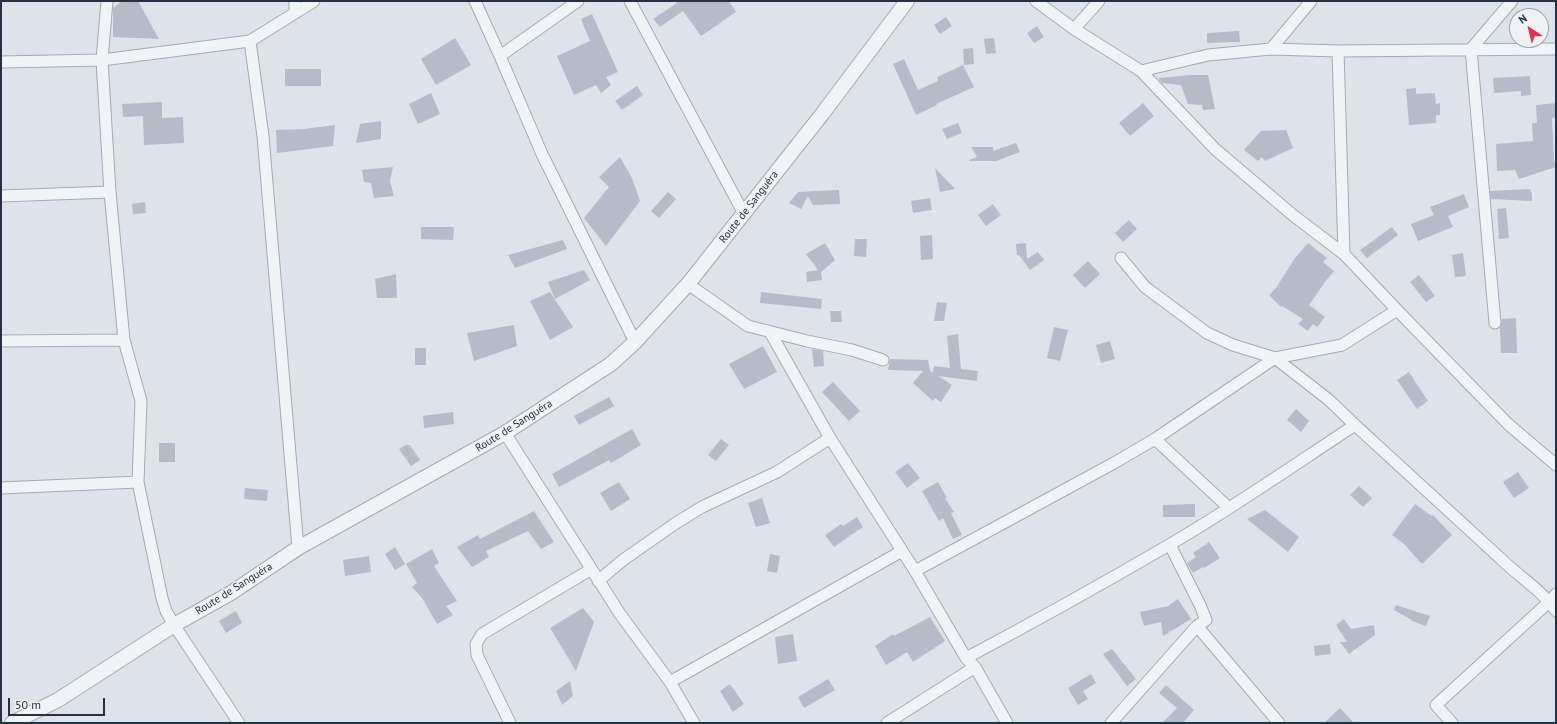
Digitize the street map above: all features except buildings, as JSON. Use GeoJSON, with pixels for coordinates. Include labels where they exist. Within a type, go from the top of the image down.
{"type":"FeatureCollection","features":[{"type":"Feature","properties":{"kind":"street"},"geometry":{"type":"LineString","coordinates":[[107,1],[102,60],[110,192],[124,340],[141,401],[138,482],[166,611],[239,723]]}},
{"type":"Feature","properties":{"kind":"street"},"geometry":{"type":"LineString","coordinates":[[295,1],[295,13]]}},
{"type":"Feature","properties":{"kind":"street"},"geometry":{"type":"LineString","coordinates":[[1,62],[102,60],[250,41],[314,1]]}},
{"type":"Feature","properties":{"kind":"street"},"geometry":{"type":"LineString","coordinates":[[475,1],[542,154],[635,342]]}},
{"type":"Feature","properties":{"kind":"street"},"geometry":{"type":"LineString","coordinates":[[500,56],[578,1]]}},
{"type":"Feature","properties":{"kind":"street"},"geometry":{"type":"LineString","coordinates":[[630,1],[744,214]]}},
{"type":"Feature","properties":{"kind":"street","name":"Route de Sanguéra"},"geometry":{"type":"LineString","coordinates":[[12,723],[58,700],[174,625],[231,593],[298,548],[505,433],[610,364],[635,342],[688,284],[744,214],[907,1]]}},
{"type":"Feature","properties":{"kind":"street"},"geometry":{"type":"LineString","coordinates":[[1036,1],[1074,29],[1141,71],[1216,149],[1294,216],[1344,254],[1508,424],[1556,465]]}},
{"type":"Feature","properties":{"kind":"street"},"geometry":{"type":"LineString","coordinates":[[1074,29],[1099,1]]}},
{"type":"Feature","properties":{"kind":"street"},"geometry":{"type":"LineString","coordinates":[[1271,49],[1311,1]]}},
{"type":"Feature","properties":{"kind":"street"},"geometry":{"type":"LineString","coordinates":[[1495,323],[1471,49],[1512,1]]}},
{"type":"Feature","properties":{"kind":"street"},"geometry":{"type":"LineString","coordinates":[[250,41],[264,136],[298,548]]}},
{"type":"Feature","properties":{"kind":"street"},"geometry":{"type":"LineString","coordinates":[[1141,71],[1208,55],[1271,49],[1338,50],[1556,48]]}},
{"type":"Feature","properties":{"kind":"street"},"geometry":{"type":"LineString","coordinates":[[1338,50],[1344,254]]}},
{"type":"Feature","properties":{"kind":"street"},"geometry":{"type":"LineString","coordinates":[[1,196],[110,192]]}},
{"type":"Feature","properties":{"kind":"street"},"geometry":{"type":"LineString","coordinates":[[1121,258],[1146,286],[1207,333],[1233,345],[1275,358],[1329,400],[1488,546],[1511,569],[1553,598],[1556,611]]}},
{"type":"Feature","properties":{"kind":"street"},"geometry":{"type":"LineString","coordinates":[[688,284],[748,326],[852,350],[883,360]]}},
{"type":"Feature","properties":{"kind":"street"},"geometry":{"type":"LineString","coordinates":[[915,571],[1114,463],[1155,439],[1275,358],[1342,345],[1397,310]]}},
{"type":"Feature","properties":{"kind":"street"},"geometry":{"type":"LineString","coordinates":[[770,332],[830,438],[915,571],[966,658],[975,667],[1007,723]]}},
{"type":"Feature","properties":{"kind":"street"},"geometry":{"type":"LineString","coordinates":[[1,341],[124,340]]}},
{"type":"Feature","properties":{"kind":"street"},"geometry":{"type":"LineString","coordinates":[[966,658],[1170,545],[1355,425]]}},
{"type":"Feature","properties":{"kind":"street"},"geometry":{"type":"LineString","coordinates":[[505,433],[590,570],[670,682],[694,723]]}},
{"type":"Feature","properties":{"kind":"street"},"geometry":{"type":"LineString","coordinates":[[598,581],[623,560],[676,523],[702,507],[777,472],[830,438]]}},
{"type":"Feature","properties":{"kind":"street"},"geometry":{"type":"LineString","coordinates":[[1155,439],[1229,508]]}},
{"type":"Feature","properties":{"kind":"street"},"geometry":{"type":"LineString","coordinates":[[1,488],[138,482]]}},
{"type":"Feature","properties":{"kind":"street"},"geometry":{"type":"LineString","coordinates":[[1111,723],[1197,626],[1206,620],[1170,545]]}},
{"type":"Feature","properties":{"kind":"street"},"geometry":{"type":"LineString","coordinates":[[670,682],[902,551]]}},
{"type":"Feature","properties":{"kind":"street"},"geometry":{"type":"LineString","coordinates":[[510,723],[477,655],[476,644],[482,634],[590,570]]}},
{"type":"Feature","properties":{"kind":"street"},"geometry":{"type":"LineString","coordinates":[[1452,723],[1436,705],[1553,598]]}},
{"type":"Feature","properties":{"kind":"street"},"geometry":{"type":"LineString","coordinates":[[1197,626],[1279,723]]}},
{"type":"Feature","properties":{"kind":"street"},"geometry":{"type":"LineString","coordinates":[[887,723],[975,667]]}}]}
